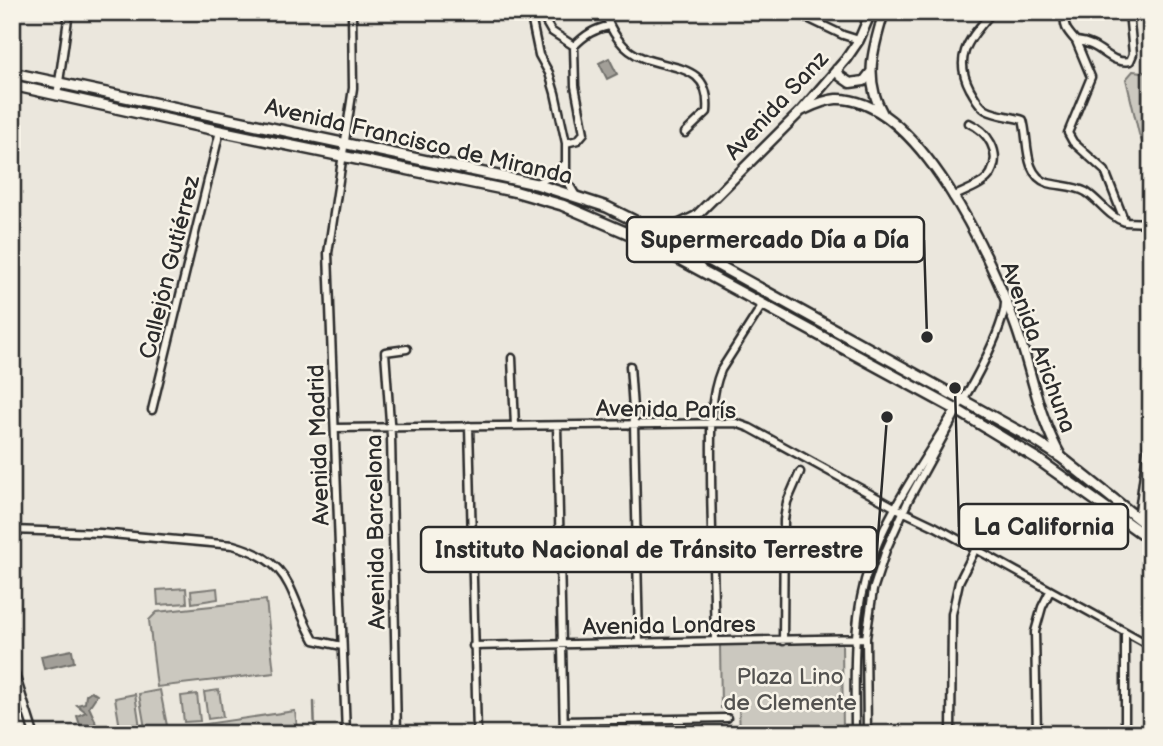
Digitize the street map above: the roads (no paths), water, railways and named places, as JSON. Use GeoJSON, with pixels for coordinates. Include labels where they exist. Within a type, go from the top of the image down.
{"type":"FeatureCollection","features":[{"type":"Feature","properties":{"kind":"main road","name":"Avenida Francisco de Miranda"},"geometry":{"type":"LineString","coordinates":[[12,73],[536,184],[607,207],[692,250],[963,399],[1062,458],[1151,529]]}},
{"type":"Feature","properties":{"kind":"main road","name":"Avenida Francisco de Miranda"},"geometry":{"type":"LineString","coordinates":[[12,85],[517,192],[562,205],[646,241],[957,410],[1036,458],[1151,540]]}},
{"type":"Feature","properties":{"kind":"street"},"geometry":{"type":"LineString","coordinates":[[57,96],[69,12]]}},
{"type":"Feature","properties":{"kind":"street","name":"Avenida Madrid"},"geometry":{"type":"LineString","coordinates":[[346,734],[328,253],[353,88],[352,12]]}},
{"type":"Feature","properties":{"kind":"street"},"geometry":{"type":"LineString","coordinates":[[530,12],[539,55],[549,73],[566,143],[566,179],[576,197]]}},
{"type":"Feature","properties":{"kind":"street"},"geometry":{"type":"LineString","coordinates":[[540,12],[551,31],[574,46]]}},
{"type":"Feature","properties":{"kind":"street"},"geometry":{"type":"LineString","coordinates":[[605,12],[609,26],[618,39],[636,54],[694,73],[706,97],[707,112],[685,133]]}},
{"type":"Feature","properties":{"kind":"street"},"geometry":{"type":"LineString","coordinates":[[795,12],[842,35],[859,40]]}},
{"type":"Feature","properties":{"kind":"street","name":"Avenida Sanz"},"geometry":{"type":"LineString","coordinates":[[651,231],[665,231],[696,216],[801,111],[859,40],[871,12]]}},
{"type":"Feature","properties":{"kind":"street"},"geometry":{"type":"LineString","coordinates":[[884,12],[876,38],[872,69],[872,89],[884,114]]}},
{"type":"Feature","properties":{"kind":"street"},"geometry":{"type":"LineString","coordinates":[[992,12],[968,42],[964,52],[963,75],[978,103],[989,112],[1023,120],[1035,176],[1045,182],[1084,191],[1117,219],[1151,223]]}},
{"type":"Feature","properties":{"kind":"street"},"geometry":{"type":"LineString","coordinates":[[1066,12],[1063,22],[1065,28],[1076,41],[1091,77],[1068,133],[1073,142],[1105,171],[1125,222]]}},
{"type":"Feature","properties":{"kind":"street"},"geometry":{"type":"LineString","coordinates":[[1076,41],[1090,42],[1115,61],[1130,61],[1133,54],[1129,12]]}},
{"type":"Feature","properties":{"kind":"street"},"geometry":{"type":"LineString","coordinates":[[566,143],[578,140],[584,133],[575,86],[574,46],[596,29],[609,26]]}},
{"type":"Feature","properties":{"kind":"street"},"geometry":{"type":"LineString","coordinates":[[837,69],[847,83],[854,83],[864,81],[872,69]]}},
{"type":"Feature","properties":{"kind":"street"},"geometry":{"type":"LineString","coordinates":[[801,111],[821,102],[842,99],[884,114]]}},
{"type":"Feature","properties":{"kind":"street","name":"Avenida Arichuna"},"geometry":{"type":"LineString","coordinates":[[884,114],[924,151],[983,252],[1020,339],[1039,409],[1062,458]]}},
{"type":"Feature","properties":{"kind":"street"},"geometry":{"type":"LineString","coordinates":[[953,197],[984,180],[992,170],[993,144],[980,128],[969,124]]}},
{"type":"Feature","properties":{"kind":"street","name":"Callejón Gutiérrez"},"geometry":{"type":"LineString","coordinates":[[152,410],[220,131]]}},
{"type":"Feature","properties":{"kind":"street"},"geometry":{"type":"LineString","coordinates":[[536,184],[550,177],[566,163]]}},
{"type":"Feature","properties":{"kind":"street"},"geometry":{"type":"LineString","coordinates":[[696,216],[691,233],[692,250],[694,262],[703,271]]}},
{"type":"Feature","properties":{"kind":"street"},"geometry":{"type":"LineString","coordinates":[[855,734],[856,639],[862,593],[870,561],[896,508],[963,399],[1000,327],[1005,303]]}},
{"type":"Feature","properties":{"kind":"street"},"geometry":{"type":"LineString","coordinates":[[715,641],[711,516],[712,423],[719,375],[763,304]]}},
{"type":"Feature","properties":{"kind":"street","name":"Avenida Barcelona"},"geometry":{"type":"LineString","coordinates":[[397,734],[391,428],[385,352],[407,349]]}},
{"type":"Feature","properties":{"kind":"street"},"geometry":{"type":"LineString","coordinates":[[512,358],[515,426]]}},
{"type":"Feature","properties":{"kind":"street"},"geometry":{"type":"LineString","coordinates":[[630,366],[634,423],[639,642]]}},
{"type":"Feature","properties":{"kind":"street"},"geometry":{"type":"LineString","coordinates":[[867,734],[866,638],[877,576],[904,512],[957,410]]}},
{"type":"Feature","properties":{"kind":"street"},"geometry":{"type":"LineString","coordinates":[[1138,519],[1151,421]]}},
{"type":"Feature","properties":{"kind":"street","name":"Avenida París"},"geometry":{"type":"LineString","coordinates":[[336,428],[736,423],[750,428],[1151,646]]}},
{"type":"Feature","properties":{"kind":"street"},"geometry":{"type":"LineString","coordinates":[[469,426],[477,734]]}},
{"type":"Feature","properties":{"kind":"street"},"geometry":{"type":"LineString","coordinates":[[557,426],[564,734]]}},
{"type":"Feature","properties":{"kind":"street"},"geometry":{"type":"LineString","coordinates":[[783,641],[784,520],[787,502],[800,471]]}},
{"type":"Feature","properties":{"kind":"street"},"geometry":{"type":"LineString","coordinates":[[12,530],[100,533],[233,545],[251,550],[268,560],[283,574],[292,588],[314,640],[342,646]]}},
{"type":"Feature","properties":{"kind":"street"},"geometry":{"type":"LineString","coordinates":[[951,734],[952,614],[959,582],[975,550]]}},
{"type":"Feature","properties":{"kind":"street"},"geometry":{"type":"LineString","coordinates":[[1037,734],[1035,632],[1050,591]]}},
{"type":"Feature","properties":{"kind":"street"},"geometry":{"type":"LineString","coordinates":[[1125,632],[1125,734]]}},
{"type":"Feature","properties":{"kind":"street","name":"Avenida Londres"},"geometry":{"type":"LineString","coordinates":[[473,646],[866,638]]}},
{"type":"Feature","properties":{"kind":"street"},"geometry":{"type":"LineString","coordinates":[[12,665],[34,734]]}},
{"type":"Feature","properties":{"kind":"street"},"geometry":{"type":"LineString","coordinates":[[12,708],[24,704]]}},
{"type":"Feature","properties":{"kind":"street"},"geometry":{"type":"LineString","coordinates":[[564,721],[727,718]]}},
{"type":"Feature","properties":{"kind":"waterway"},"geometry":{"type":"LineString","coordinates":[[314,702],[315,734]]}},
{"type":"Feature","properties":{"kind":"place","name":"Supermercado Día a Día"},"geometry":{"type":"Point","coordinates":[927,337]}},
{"type":"Feature","properties":{"kind":"place","name":"La California"},"geometry":{"type":"Point","coordinates":[955,388]}},
{"type":"Feature","properties":{"kind":"place","name":"Instituto Nacional de Tránsito Terrestre"},"geometry":{"type":"Point","coordinates":[887,417]}},
{"type":"Feature","properties":{"kind":"park label","name":"Plaza Lino de Clemente"},"geometry":{"type":"Point","coordinates":[790,689]}}]}
